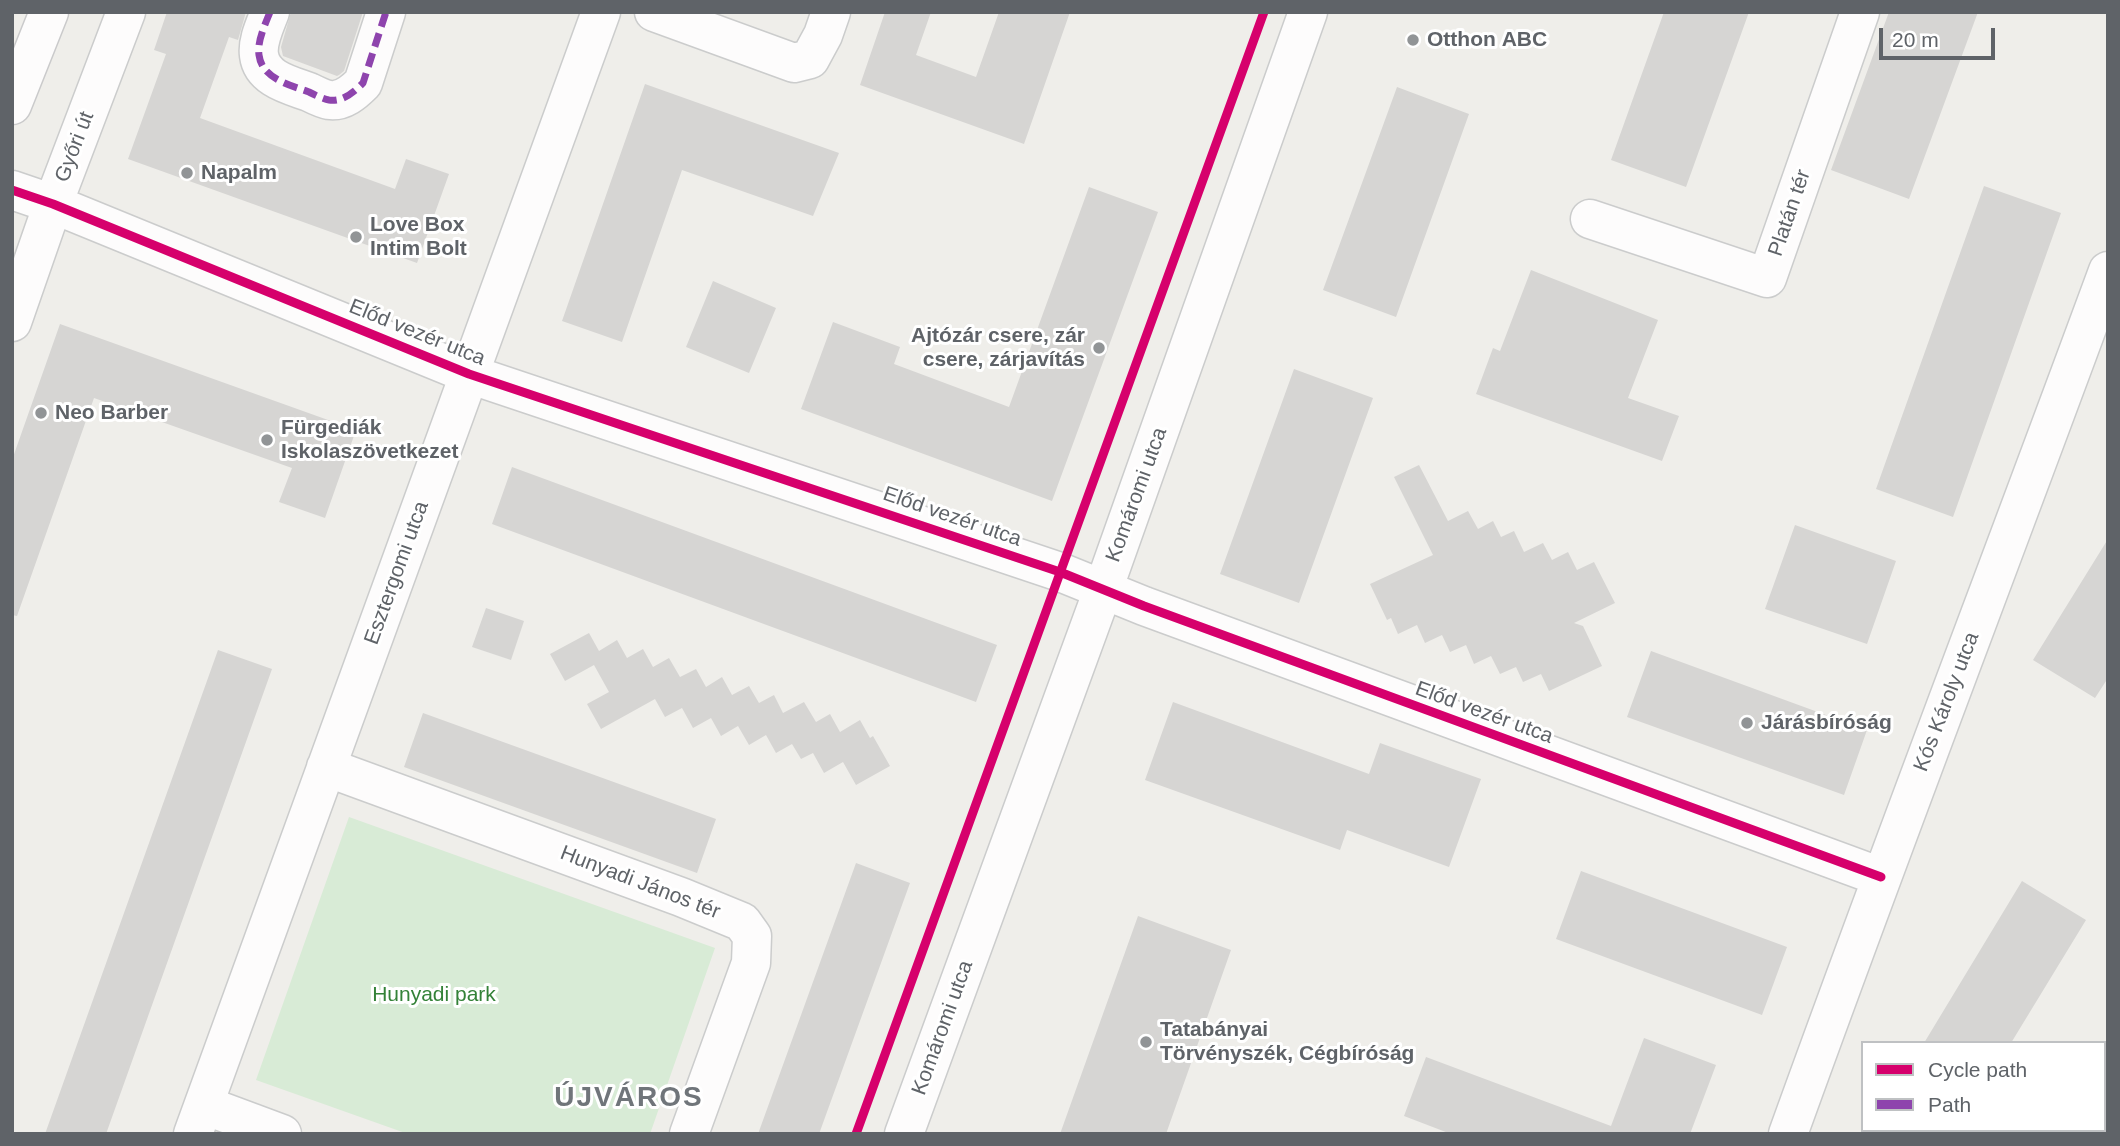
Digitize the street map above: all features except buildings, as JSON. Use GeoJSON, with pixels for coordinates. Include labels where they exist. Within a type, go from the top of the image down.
{"type":"FeatureCollection","features":[{"type":"Feature","properties":{"kind":"street"},"geometry":{"type":"LineString","coordinates":[[12,105],[49,12]]}},
{"type":"Feature","properties":{"kind":"street","name":"Győri út"},"geometry":{"type":"LineString","coordinates":[[12,322],[125,12]]}},
{"type":"Feature","properties":{"kind":"street"},"geometry":{"type":"LineString","coordinates":[[270,12],[258,55],[265,68],[275,80],[330,100],[343,98],[363,83],[386,12]]}},
{"type":"Feature","properties":{"kind":"street","name":"Esztergomi utca"},"geometry":{"type":"LineString","coordinates":[[198,1119],[601,12]]}},
{"type":"Feature","properties":{"kind":"street"},"geometry":{"type":"LineString","coordinates":[[654,12],[794,63],[810,59],[831,12]]}},
{"type":"Feature","properties":{"kind":"street","name":"Komáromi utca"},"geometry":{"type":"LineString","coordinates":[[904,1134],[1308,12]]}},
{"type":"Feature","properties":{"kind":"street","name":"Platán tér"},"geometry":{"type":"LineString","coordinates":[[1590,219],[1767,278],[1860,12]]}},
{"type":"Feature","properties":{"kind":"street","name":"Előd vezér utca"},"geometry":{"type":"LineString","coordinates":[[12,190],[53,204],[469,374],[1060,572],[1102,590],[1881,877]]}},
{"type":"Feature","properties":{"kind":"street","name":"Kós Károly utca"},"geometry":{"type":"LineString","coordinates":[[1787,1134],[2108,271]]}},
{"type":"Feature","properties":{"kind":"street","name":"Hunyadi János tér"},"geometry":{"type":"LineString","coordinates":[[326,767],[681,897],[742,922],[752,936],[751,963],[689,1134]]}},
{"type":"Feature","properties":{"kind":"street"},"geometry":{"type":"LineString","coordinates":[[198,1119],[282,1134]]}},
{"type":"Feature","properties":{"kind":"green space","name":"Hunyadi park"},"geometry":{"type":"Polygon","coordinates":[[[349,817],[715,948],[650,1134],[408,1134],[256,1080],[349,817]]]}},
{"type":"Feature","properties":{"kind":"marked path"},"geometry":{"type":"LineString","coordinates":[[270,12],[259,44],[259,55],[265,70],[286,84],[329,100],[348,96],[363,83],[386,12]]}},
{"type":"Feature","properties":{"kind":"cycle path"},"geometry":{"type":"LineString","coordinates":[[856,1134],[1264,12]]}},
{"type":"Feature","properties":{"kind":"cycle path"},"geometry":{"type":"LineString","coordinates":[[12,190],[53,204],[469,374],[1060,572],[1144,606],[1881,877]]}},
{"type":"Feature","properties":{"kind":"place","name":"Otthon ABC"},"geometry":{"type":"Point","coordinates":[1413,40]}},
{"type":"Feature","properties":{"kind":"place","name":"Napalm"},"geometry":{"type":"Point","coordinates":[187,173]}},
{"type":"Feature","properties":{"kind":"place","name":"Love Box Intim Bolt"},"geometry":{"type":"Point","coordinates":[356,237]}},
{"type":"Feature","properties":{"kind":"place","name":"Ajtózár csere, zár csere, zárjavítás"},"geometry":{"type":"Point","coordinates":[1099,348]}},
{"type":"Feature","properties":{"kind":"place","name":"Neo Barber"},"geometry":{"type":"Point","coordinates":[41,413]}},
{"type":"Feature","properties":{"kind":"place","name":"Fürgediák Iskolaszövetkezet"},"geometry":{"type":"Point","coordinates":[267,440]}},
{"type":"Feature","properties":{"kind":"place","name":"Járásbíróság"},"geometry":{"type":"Point","coordinates":[1747,723]}},
{"type":"Feature","properties":{"kind":"place","name":"Tatabányai Törvényszék, Cégbíróság"},"geometry":{"type":"Point","coordinates":[1146,1042]}},
{"type":"Feature","properties":{"kind":"district","name":"ÚJVÁROS"},"geometry":{"type":"Point","coordinates":[629,1098]}}]}
